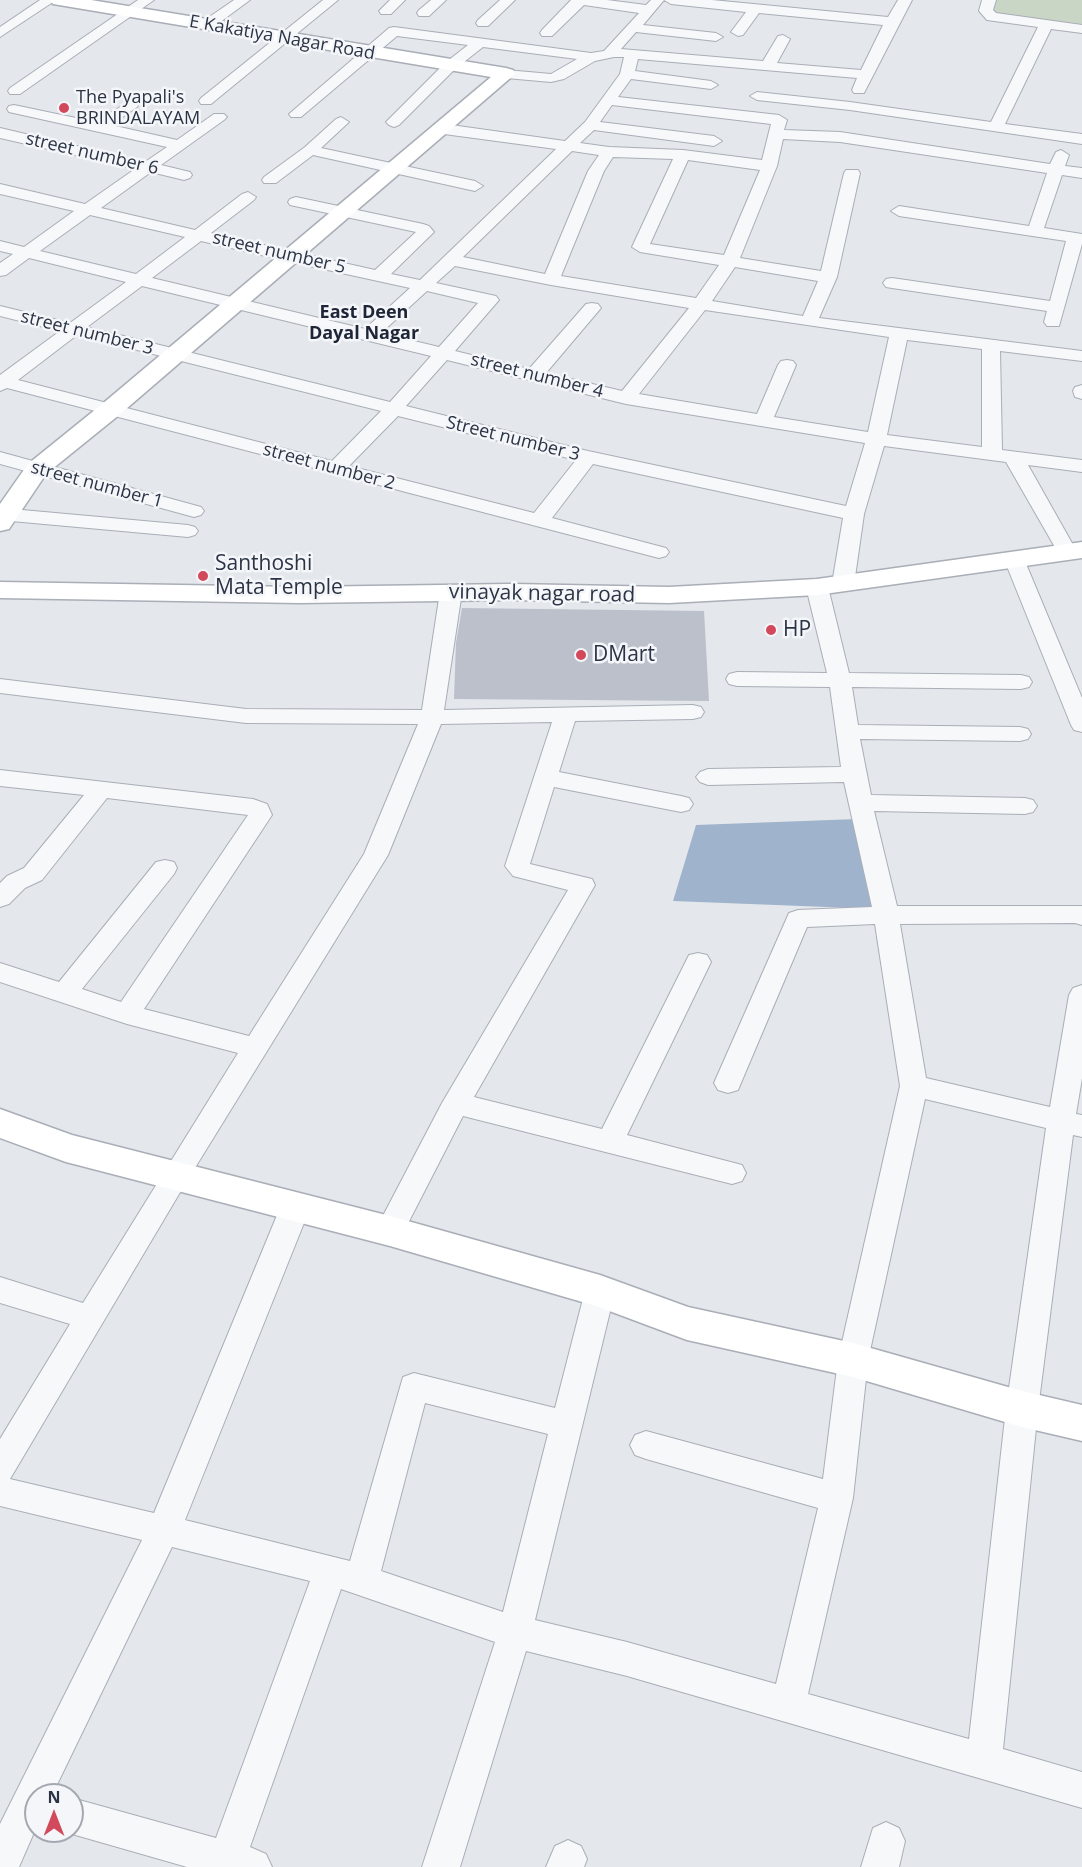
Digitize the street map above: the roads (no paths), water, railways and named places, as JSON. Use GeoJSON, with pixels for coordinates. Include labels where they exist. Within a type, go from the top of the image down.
{"type":"FeatureCollection","features":[{"type":"Feature","properties":{"kind":"street"},"geometry":{"type":"LineString","coordinates":[[0,33],[49,0]]}},
{"type":"Feature","properties":{"kind":"street","name":"E Kakatiya Nagar Road"},"geometry":{"type":"LineString","coordinates":[[59,0],[506,75]]}},
{"type":"Feature","properties":{"kind":"street"},"geometry":{"type":"LineString","coordinates":[[7,91],[147,0]]}},
{"type":"Feature","properties":{"kind":"street"},"geometry":{"type":"LineString","coordinates":[[207,25],[243,0]]}},
{"type":"Feature","properties":{"kind":"street"},"geometry":{"type":"LineString","coordinates":[[207,101],[331,0]]}},
{"type":"Feature","properties":{"kind":"street"},"geometry":{"type":"LineString","coordinates":[[386,11],[398,0]]}},
{"type":"Feature","properties":{"kind":"street"},"geometry":{"type":"LineString","coordinates":[[424,12],[439,0]]}},
{"type":"Feature","properties":{"kind":"street"},"geometry":{"type":"LineString","coordinates":[[483,23],[508,0]]}},
{"type":"Feature","properties":{"kind":"street"},"geometry":{"type":"LineString","coordinates":[[547,33],[580,0],[653,5]]}},
{"type":"Feature","properties":{"kind":"street"},"geometry":{"type":"LineString","coordinates":[[672,0],[892,22]]}},
{"type":"Feature","properties":{"kind":"street"},"geometry":{"type":"LineString","coordinates":[[835,17],[847,0]]}},
{"type":"Feature","properties":{"kind":"street"},"geometry":{"type":"LineString","coordinates":[[850,106],[905,0]]}},
{"type":"Feature","properties":{"kind":"street"},"geometry":{"type":"LineString","coordinates":[[989,0],[986,11],[992,17],[1082,29]]}},
{"type":"Feature","properties":{"kind":"street"},"geometry":{"type":"LineString","coordinates":[[611,52],[653,5]]}},
{"type":"Feature","properties":{"kind":"street"},"geometry":{"type":"LineString","coordinates":[[738,32],[754,10]]}},
{"type":"Feature","properties":{"kind":"street"},"geometry":{"type":"LineString","coordinates":[[996,127],[1046,24]]}},
{"type":"Feature","properties":{"kind":"street"},"geometry":{"type":"LineString","coordinates":[[634,28],[716,37]]}},
{"type":"Feature","properties":{"kind":"street"},"geometry":{"type":"LineString","coordinates":[[296,114],[394,31],[591,57]]}},
{"type":"Feature","properties":{"kind":"street"},"geometry":{"type":"LineString","coordinates":[[768,66],[783,39]]}},
{"type":"Feature","properties":{"kind":"street"},"geometry":{"type":"LineString","coordinates":[[394,123],[450,66],[480,42]]}},
{"type":"Feature","properties":{"kind":"street"},"geometry":{"type":"LineString","coordinates":[[2,517],[37,469],[506,75],[551,78],[591,57],[611,52],[867,75]]}},
{"type":"Feature","properties":{"kind":"street"},"geometry":{"type":"LineString","coordinates":[[369,335],[451,260],[590,125],[627,74],[632,55]]}},
{"type":"Feature","properties":{"kind":"street"},"geometry":{"type":"LineString","coordinates":[[627,74],[711,84]]}},
{"type":"Feature","properties":{"kind":"street"},"geometry":{"type":"LineString","coordinates":[[0,118],[32,97],[7,91]]}},
{"type":"Feature","properties":{"kind":"street"},"geometry":{"type":"LineString","coordinates":[[757,96],[850,106],[1075,139],[1056,170],[1035,232]]}},
{"type":"Feature","properties":{"kind":"street"},"geometry":{"type":"LineString","coordinates":[[608,100],[780,120],[769,166],[729,263],[700,304],[626,398]]}},
{"type":"Feature","properties":{"kind":"street"},"geometry":{"type":"LineString","coordinates":[[98,127],[132,104]]}},
{"type":"Feature","properties":{"kind":"street"},"geometry":{"type":"LineString","coordinates":[[14,109],[181,145]]}},
{"type":"Feature","properties":{"kind":"street"},"geometry":{"type":"LineString","coordinates":[[0,271],[219,117]]}},
{"type":"Feature","properties":{"kind":"street"},"geometry":{"type":"LineString","coordinates":[[270,180],[310,150],[341,122]]}},
{"type":"Feature","properties":{"kind":"street"},"geometry":{"type":"LineString","coordinates":[[590,125],[714,141]]}},
{"type":"Feature","properties":{"kind":"street"},"geometry":{"type":"LineString","coordinates":[[444,129],[609,152],[683,155],[769,166]]}},
{"type":"Feature","properties":{"kind":"street","name":"street number 6"},"geometry":{"type":"LineString","coordinates":[[0,133],[184,175]]}},
{"type":"Feature","properties":{"kind":"street"},"geometry":{"type":"LineString","coordinates":[[776,134],[840,137],[1082,173]]}},
{"type":"Feature","properties":{"kind":"street"},"geometry":{"type":"LineString","coordinates":[[310,150],[475,186]]}},
{"type":"Feature","properties":{"kind":"street"},"geometry":{"type":"LineString","coordinates":[[551,280],[596,171],[609,152]]}},
{"type":"Feature","properties":{"kind":"street"},"geometry":{"type":"LineString","coordinates":[[683,155],[640,248],[828,277]]}},
{"type":"Feature","properties":{"kind":"street"},"geometry":{"type":"LineString","coordinates":[[809,322],[828,277],[852,173]]}},
{"type":"Feature","properties":{"kind":"street","name":"street number 5"},"geometry":{"type":"LineString","coordinates":[[0,189],[291,257],[490,300],[443,353]]}},
{"type":"Feature","properties":{"kind":"street"},"geometry":{"type":"LineString","coordinates":[[1,382],[248,197]]}},
{"type":"Feature","properties":{"kind":"street"},"geometry":{"type":"LineString","coordinates":[[296,202],[423,229],[426,232],[380,275]]}},
{"type":"Feature","properties":{"kind":"street"},"geometry":{"type":"LineString","coordinates":[[892,283],[1055,316],[1078,239],[899,211]]}},
{"type":"Feature","properties":{"kind":"street","name":"street number 4"},"geometry":{"type":"LineString","coordinates":[[0,246],[626,398],[876,439],[1082,466]]}},
{"type":"Feature","properties":{"kind":"street"},"geometry":{"type":"LineString","coordinates":[[451,260],[551,280],[809,322],[1082,356]]}},
{"type":"Feature","properties":{"kind":"street"},"geometry":{"type":"LineString","coordinates":[[1063,288],[1082,291]]}},
{"type":"Feature","properties":{"kind":"street"},"geometry":{"type":"LineString","coordinates":[[534,375],[592,308]]}},
{"type":"Feature","properties":{"kind":"street","name":"street number 3"},"geometry":{"type":"LineString","coordinates":[[0,311],[173,356]]}},
{"type":"Feature","properties":{"kind":"street"},"geometry":{"type":"LineString","coordinates":[[788,1706],[837,1498],[853,1360],[914,1086],[886,915],[854,774],[840,680],[830,585],[876,439],[899,334]]}},
{"type":"Feature","properties":{"kind":"street"},"geometry":{"type":"LineString","coordinates":[[991,345],[993,454]]}},
{"type":"Feature","properties":{"kind":"street"},"geometry":{"type":"LineString","coordinates":[[335,469],[394,409],[443,353]]}},
{"type":"Feature","properties":{"kind":"street","name":"Street number 3"},"geometry":{"type":"LineString","coordinates":[[173,356],[588,457],[854,514]]}},
{"type":"Feature","properties":{"kind":"street"},"geometry":{"type":"LineString","coordinates":[[763,421],[787,365]]}},
{"type":"Feature","properties":{"kind":"street","name":"street number 2"},"geometry":{"type":"LineString","coordinates":[[1,382],[659,552]]}},
{"type":"Feature","properties":{"kind":"street"},"geometry":{"type":"LineString","coordinates":[[538,522],[588,457]]}},
{"type":"Feature","properties":{"kind":"street","name":"street number 1"},"geometry":{"type":"LineString","coordinates":[[0,458],[195,512]]}},
{"type":"Feature","properties":{"kind":"street"},"geometry":{"type":"LineString","coordinates":[[1014,458],[1074,551]]}},
{"type":"Feature","properties":{"kind":"street"},"geometry":{"type":"LineString","coordinates":[[2,517],[189,531]]}},
{"type":"Feature","properties":{"kind":"street","name":"vinayak nagar road"},"geometry":{"type":"LineString","coordinates":[[0,590],[299,595],[451,592],[669,595],[830,585],[1074,551]]}},
{"type":"Feature","properties":{"kind":"street"},"geometry":{"type":"LineString","coordinates":[[1014,559],[1078,701],[1082,725]]}},
{"type":"Feature","properties":{"kind":"street"},"geometry":{"type":"LineString","coordinates":[[0,1468],[175,1176],[376,855],[432,717],[451,592]]}},
{"type":"Feature","properties":{"kind":"street"},"geometry":{"type":"LineString","coordinates":[[737,679],[1022,682]]}},
{"type":"Feature","properties":{"kind":"street"},"geometry":{"type":"LineString","coordinates":[[0,686],[246,716],[432,717],[693,712]]}},
{"type":"Feature","properties":{"kind":"street"},"geometry":{"type":"LineString","coordinates":[[390,1231],[456,1103],[583,885],[522,870],[517,866],[566,714]]}},
{"type":"Feature","properties":{"kind":"street"},"geometry":{"type":"LineString","coordinates":[[849,732],[1020,734]]}},
{"type":"Feature","properties":{"kind":"street"},"geometry":{"type":"LineString","coordinates":[[708,777],[854,774]]}},
{"type":"Feature","properties":{"kind":"street"},"geometry":{"type":"LineString","coordinates":[[545,777],[681,804]]}},
{"type":"Feature","properties":{"kind":"street"},"geometry":{"type":"LineString","coordinates":[[0,778],[253,807],[259,810],[260,816],[127,1014]]}},
{"type":"Feature","properties":{"kind":"street"},"geometry":{"type":"LineString","coordinates":[[0,898],[16,882],[33,874],[102,789]]}},
{"type":"Feature","properties":{"kind":"street"},"geometry":{"type":"LineString","coordinates":[[861,803],[1025,806]]}},
{"type":"Feature","properties":{"kind":"street"},"geometry":{"type":"LineString","coordinates":[[64,993],[165,868]]}},
{"type":"Feature","properties":{"kind":"street"},"geometry":{"type":"LineString","coordinates":[[728,1083],[798,920],[886,915],[1078,914],[1082,916]]}},
{"type":"Feature","properties":{"kind":"street"},"geometry":{"type":"LineString","coordinates":[[610,1143],[698,962]]}},
{"type":"Feature","properties":{"kind":"street"},"geometry":{"type":"LineString","coordinates":[[0,972],[127,1014],[255,1048]]}},
{"type":"Feature","properties":{"kind":"street"},"geometry":{"type":"LineString","coordinates":[[984,1762],[1022,1409],[1071,1124],[1082,995]]}},
{"type":"Feature","properties":{"kind":"street"},"geometry":{"type":"LineString","coordinates":[[914,1086],[1071,1124]]}},
{"type":"Feature","properties":{"kind":"street"},"geometry":{"type":"LineString","coordinates":[[456,1103],[732,1173]]}},
{"type":"Feature","properties":{"kind":"street"},"geometry":{"type":"LineString","coordinates":[[0,1124],[66,1148],[390,1231],[600,1291],[687,1323],[853,1360],[1022,1409],[1082,1423]]}},
{"type":"Feature","properties":{"kind":"street"},"geometry":{"type":"LineString","coordinates":[[43,1783],[163,1532],[295,1208]]}},
{"type":"Feature","properties":{"kind":"street"},"geometry":{"type":"LineString","coordinates":[[0,1290],[91,1318]]}},
{"type":"Feature","properties":{"kind":"street"},"geometry":{"type":"LineString","coordinates":[[441,1867],[515,1632],[600,1291]]}},
{"type":"Feature","properties":{"kind":"street"},"geometry":{"type":"LineString","coordinates":[[84,1820],[235,1864],[347,1575],[414,1387],[568,1425]]}},
{"type":"Feature","properties":{"kind":"street"},"geometry":{"type":"LineString","coordinates":[[646,1445],[837,1498]]}},
{"type":"Feature","properties":{"kind":"street"},"geometry":{"type":"LineString","coordinates":[[0,1491],[347,1575],[515,1632],[627,1659],[1082,1790]]}},
{"type":"Feature","properties":{"kind":"street"},"geometry":{"type":"LineString","coordinates":[[0,1867],[24,1820]]}},
{"type":"Feature","properties":{"kind":"water"},"geometry":{"type":"Polygon","coordinates":[[[857,819],[878,909],[673,901],[696,825],[857,819]]]}},
{"type":"Feature","properties":{"kind":"place","name":"The Pyapali's BRINDALAYAM"},"geometry":{"type":"Point","coordinates":[64,108]}},
{"type":"Feature","properties":{"kind":"place","name":"Santhoshi Mata Temple"},"geometry":{"type":"Point","coordinates":[203,576]}},
{"type":"Feature","properties":{"kind":"place","name":"HP"},"geometry":{"type":"Point","coordinates":[771,630]}},
{"type":"Feature","properties":{"kind":"place","name":"DMart"},"geometry":{"type":"Point","coordinates":[581,655]}},
{"type":"Feature","properties":{"kind":"district","name":"East Deen Dayal Nagar"},"geometry":{"type":"Point","coordinates":[364,323]}}]}
